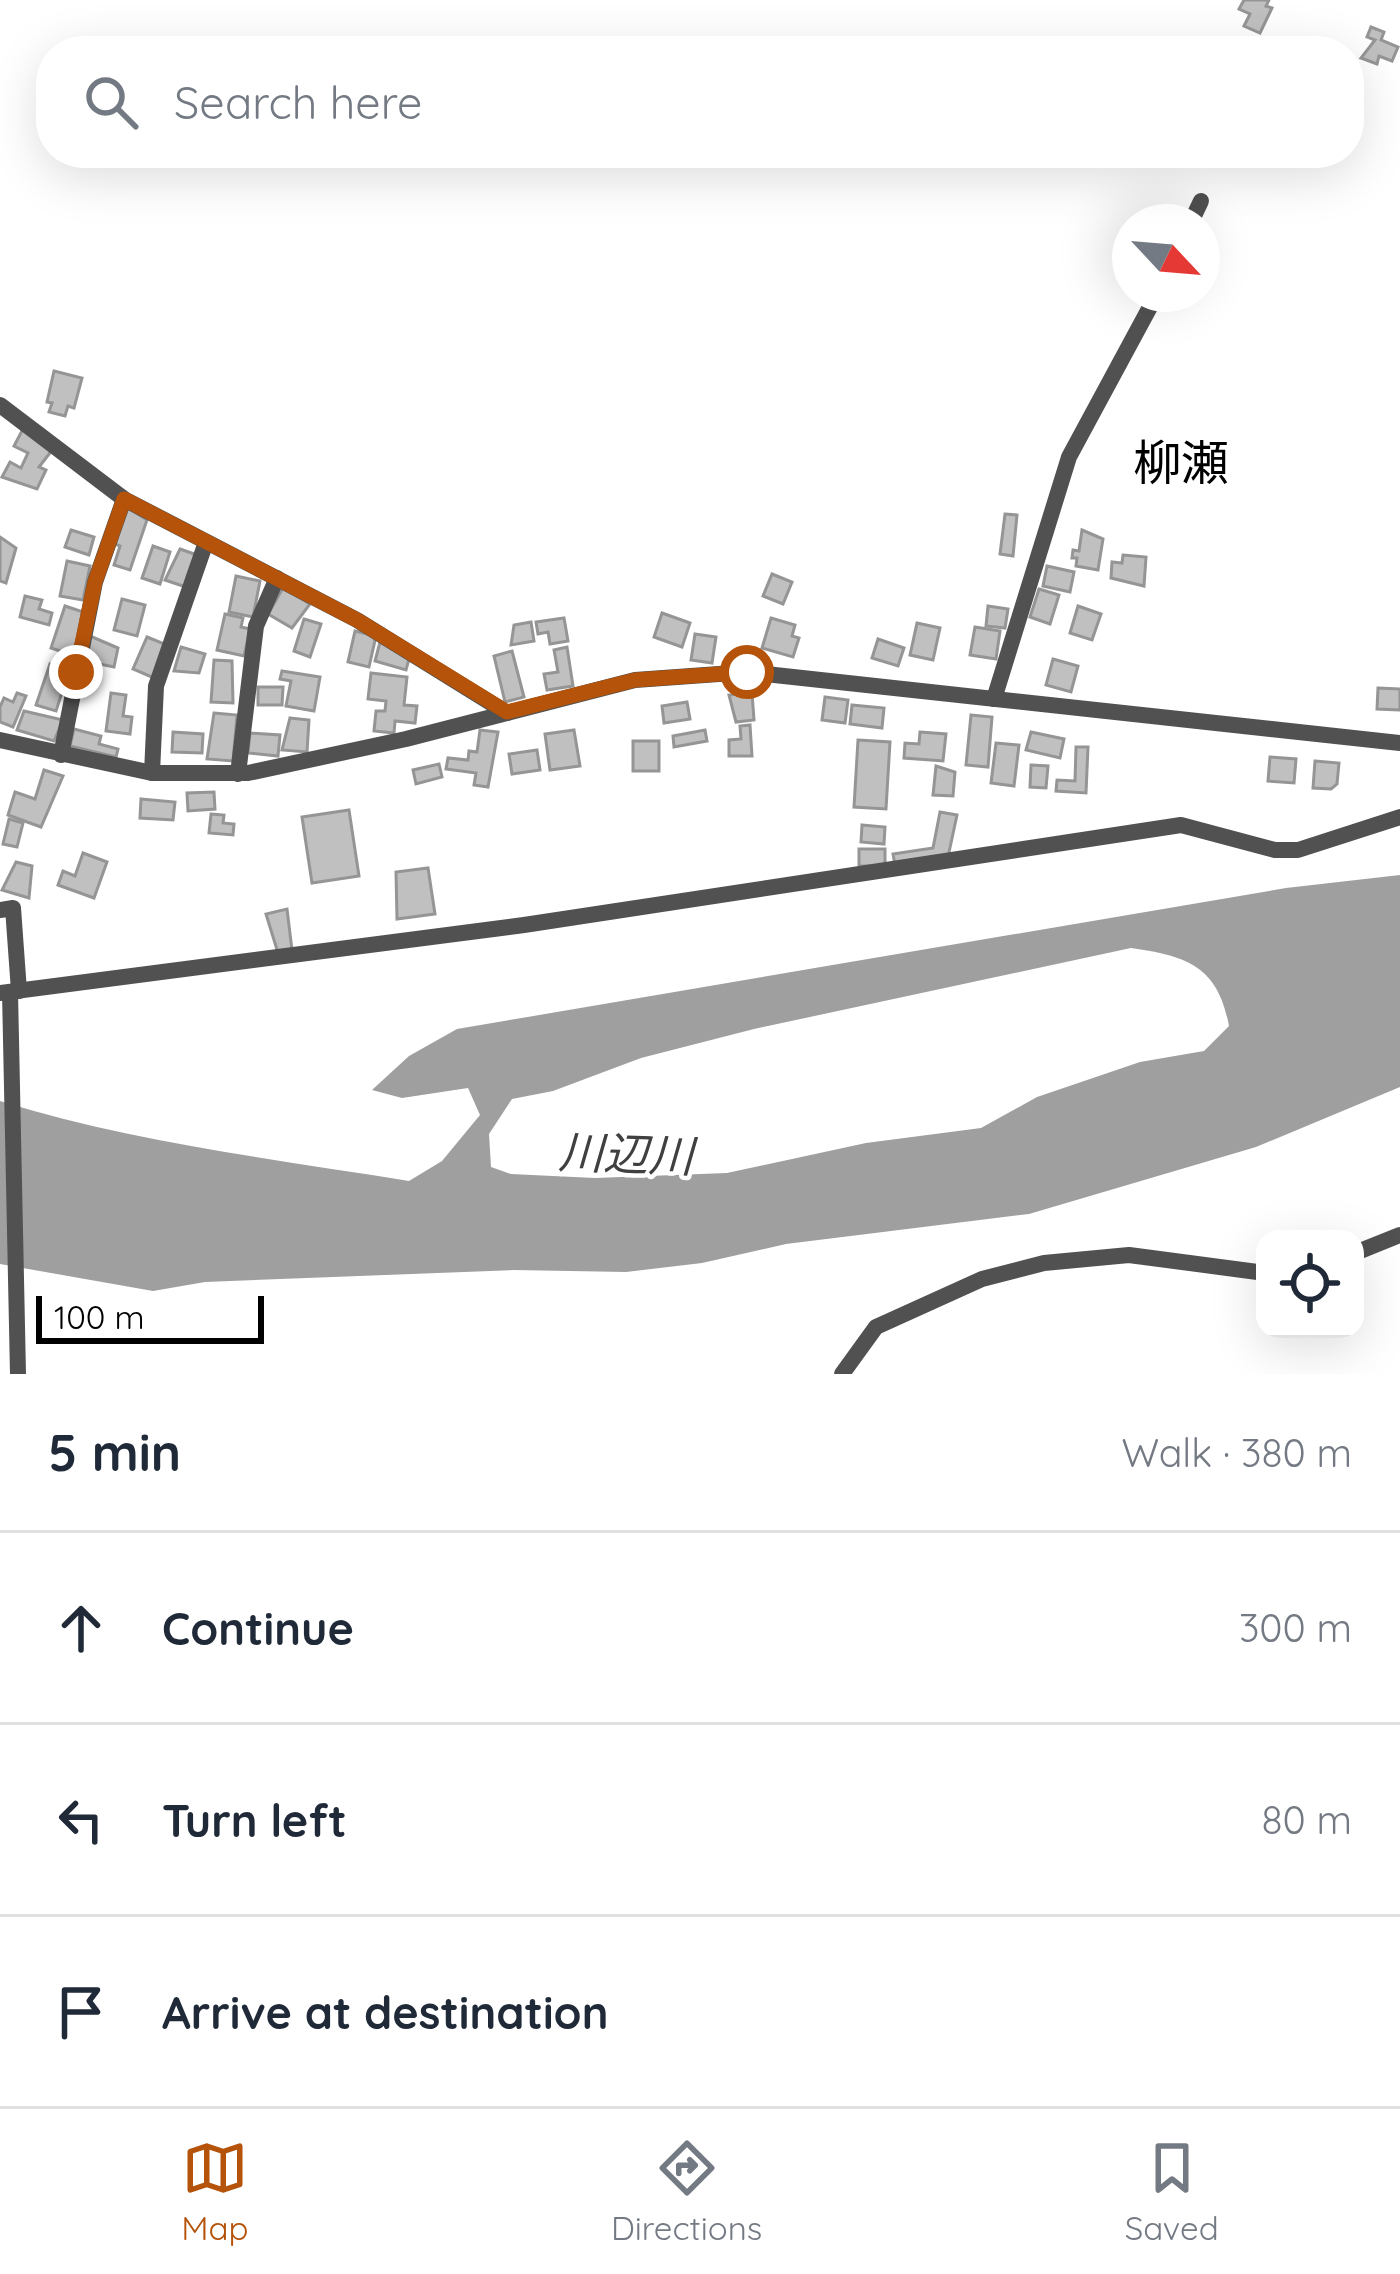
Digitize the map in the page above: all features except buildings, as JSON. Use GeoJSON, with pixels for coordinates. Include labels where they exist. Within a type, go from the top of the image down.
{"type":"FeatureCollection","features":[{"type":"Feature","properties":{"kind":"street"},"geometry":{"type":"LineString","coordinates":[[994,699],[1069,458],[1146,312]]}},
{"type":"Feature","properties":{"kind":"street"},"geometry":{"type":"LineString","coordinates":[[0,405],[124,499],[431,663],[507,712]]}},
{"type":"Feature","properties":{"kind":"street"},"geometry":{"type":"LineString","coordinates":[[61,755],[95,582],[124,499]]}},
{"type":"Feature","properties":{"kind":"street"},"geometry":{"type":"LineString","coordinates":[[152,773],[156,686],[206,542]]}},
{"type":"Feature","properties":{"kind":"street"},"geometry":{"type":"LineString","coordinates":[[238,774],[256,626],[278,578]]}},
{"type":"Feature","properties":{"kind":"street"},"geometry":{"type":"LineString","coordinates":[[0,740],[152,773],[238,774],[325,758],[635,680],[697,672],[824,678],[1400,743]]}},
{"type":"Feature","properties":{"kind":"street"},"geometry":{"type":"LineString","coordinates":[[10,992],[524,925],[1181,825],[1275,850],[1298,850],[1400,818]]}},
{"type":"Feature","properties":{"kind":"street"},"geometry":{"type":"LineString","coordinates":[[0,910],[13,908],[10,1015],[18,1374]]}},
{"type":"Feature","properties":{"kind":"street"},"geometry":{"type":"LineString","coordinates":[[1364,1249],[1400,1235]]}},
{"type":"Feature","properties":{"kind":"street"},"geometry":{"type":"LineString","coordinates":[[842,1374],[876,1328],[982,1280],[1044,1263],[1129,1255],[1256,1272]]}},
{"type":"Feature","properties":{"kind":"shaded area"},"geometry":{"type":"Polygon","coordinates":[[[1400,875],[1400,1087],[1256,1147],[1029,1214],[786,1244],[702,1263],[626,1272],[514,1270],[205,1282],[153,1291],[0,1264],[0,1101],[151,1139],[409,1181],[442,1161],[480,1115],[468,1088],[402,1098],[372,1090],[409,1056],[457,1029],[1286,888],[1400,875]],[[1131,948],[754,1029],[641,1058],[553,1091],[512,1099],[489,1134],[491,1167],[511,1174],[595,1178],[727,1173],[866,1143],[981,1128],[1037,1097],[1140,1062],[1204,1051],[1229,1026],[1208,977],[1184,960],[1131,948]]]}},
{"type":"Feature","properties":{"kind":"district","name":"柳瀬"},"geometry":{"type":"Point","coordinates":[1181,462]}},
{"type":"Feature","properties":{"kind":"route"},"geometry":{"type":"LineString","coordinates":[[76,672],[95,582],[124,499],[357,620],[507,712],[635,680],[747,672]]}},
{"type":"Feature","properties":{"kind":"water label","name":"川辺川"},"geometry":{"type":"Point","coordinates":[626,1153]}}]}
